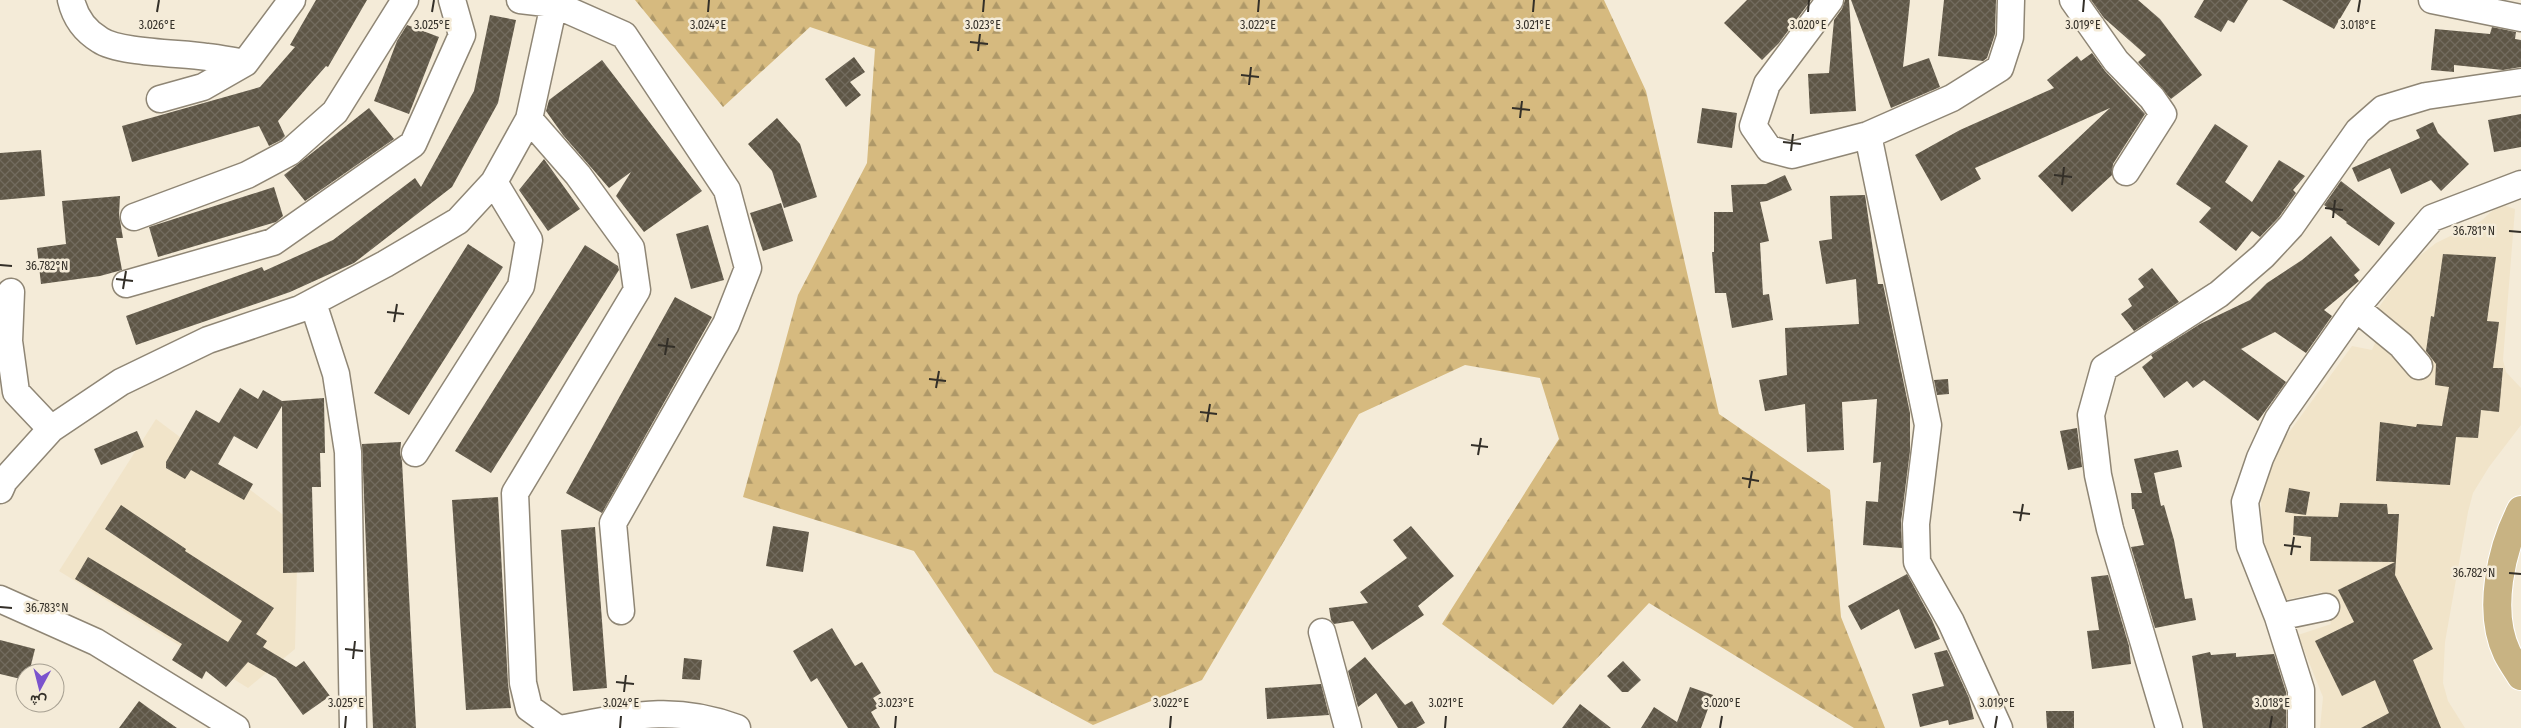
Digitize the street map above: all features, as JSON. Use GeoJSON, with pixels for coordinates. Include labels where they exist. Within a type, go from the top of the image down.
{"type":"FeatureCollection","features":[{"type":"Feature","properties":{"kind":"main road"},"geometry":{"type":"LineString","coordinates":[[2521,510],[2501,563],[2496,609],[2506,651],[2521,676]]}},
{"type":"Feature","properties":{"kind":"street"},"geometry":{"type":"LineString","coordinates":[[72,0],[74,11],[85,28],[101,42],[137,51],[207,57],[245,64]]}},
{"type":"Feature","properties":{"kind":"street"},"geometry":{"type":"LineString","coordinates":[[160,98],[203,87],[245,64],[292,0]]}},
{"type":"Feature","properties":{"kind":"street"},"geometry":{"type":"LineString","coordinates":[[134,217],[247,175],[290,152],[335,112],[405,0]]}},
{"type":"Feature","properties":{"kind":"street"},"geometry":{"type":"LineString","coordinates":[[126,284],[273,242],[413,144],[462,35],[452,0]]}},
{"type":"Feature","properties":{"kind":"street"},"geometry":{"type":"LineString","coordinates":[[520,0],[554,2],[624,35],[727,190],[748,268],[726,324],[613,523],[621,611]]}},
{"type":"Feature","properties":{"kind":"street"},"geometry":{"type":"LineString","coordinates":[[1830,0],[1767,84],[1753,126],[1769,149],[1792,155],[1868,134],[1952,98],[2000,68],[2010,37],[2011,0]]}},
{"type":"Feature","properties":{"kind":"street"},"geometry":{"type":"LineString","coordinates":[[2073,0],[2116,61],[2152,98],[2163,114],[2126,172]]}},
{"type":"Feature","properties":{"kind":"street"},"geometry":{"type":"LineString","coordinates":[[2432,0],[2521,18]]}},
{"type":"Feature","properties":{"kind":"street"},"geometry":{"type":"LineString","coordinates":[[0,490],[4,481],[51,430],[121,382],[208,340],[313,303],[458,221],[494,182],[529,118],[554,2]]}},
{"type":"Feature","properties":{"kind":"street"},"geometry":{"type":"LineString","coordinates":[[2169,728],[2110,529],[2098,475],[2091,415],[2104,368],[2219,294],[2263,256],[2291,226],[2358,132],[2383,109],[2426,96],[2521,82]]}},
{"type":"Feature","properties":{"kind":"street"},"geometry":{"type":"LineString","coordinates":[[529,118],[578,175],[631,248],[638,290],[515,493],[523,683],[529,708],[557,728]]}},
{"type":"Feature","properties":{"kind":"street"},"geometry":{"type":"LineString","coordinates":[[1868,134],[1928,425],[1916,524],[1917,562],[1951,622],[2000,728]]}},
{"type":"Feature","properties":{"kind":"street"},"geometry":{"type":"LineString","coordinates":[[415,453],[521,286],[529,240],[494,182]]}},
{"type":"Feature","properties":{"kind":"street"},"geometry":{"type":"LineString","coordinates":[[2301,728],[2301,690],[2278,617],[2250,546],[2246,502],[2260,458],[2278,420],[2356,308],[2432,218],[2521,184]]}},
{"type":"Feature","properties":{"kind":"street"},"geometry":{"type":"LineString","coordinates":[[11,292],[9,341],[16,392],[51,430]]}},
{"type":"Feature","properties":{"kind":"street"},"geometry":{"type":"LineString","coordinates":[[313,303],[336,374],[348,452],[353,728]]}},
{"type":"Feature","properties":{"kind":"street"},"geometry":{"type":"LineString","coordinates":[[2356,308],[2401,345],[2419,366]]}},
{"type":"Feature","properties":{"kind":"street"},"geometry":{"type":"LineString","coordinates":[[0,599],[96,642],[236,728]]}},
{"type":"Feature","properties":{"kind":"street"},"geometry":{"type":"LineString","coordinates":[[2278,617],[2326,607]]}},
{"type":"Feature","properties":{"kind":"street"},"geometry":{"type":"LineString","coordinates":[[1322,632],[1348,728]]}},
{"type":"Feature","properties":{"kind":"street"},"geometry":{"type":"LineString","coordinates":[[565,728],[640,714],[712,719],[737,728]]}},
{"type":"Feature","properties":{"kind":"shaded area"},"geometry":{"type":"Polygon","coordinates":[[[2500,204],[2515,209],[2503,360],[2506,372],[2521,388],[2521,425],[2489,467],[2473,493],[2468,512],[2445,642],[2443,683],[2448,701],[2465,728],[2320,728],[2323,697],[2298,635],[2331,624],[2322,592],[2285,600],[2267,556],[2262,527],[2261,499],[2264,478],[2271,457],[2352,346],[2372,350],[2380,331],[2368,323],[2400,277],[2417,258],[2436,243],[2481,221],[2500,204]]]}},
{"type":"Feature","properties":{"kind":"shaded area"},"geometry":{"type":"Polygon","coordinates":[[[156,419],[298,526],[295,649],[248,688],[59,571],[156,419]]]}},
{"type":"Feature","properties":{"kind":"green space"},"geometry":{"type":"Polygon","coordinates":[[[635,0],[1604,0],[1646,91],[1719,414],[1830,490],[1841,617],[1885,728],[1854,728],[1649,603],[1553,705],[1442,624],[1559,439],[1540,378],[1465,365],[1359,414],[1202,680],[1093,725],[994,672],[914,551],[743,497],[798,295],[867,163],[875,49],[810,27],[723,107],[635,0]]]}},
{"type":"Feature","properties":{"kind":"building"},"geometry":{"type":"Polygon","coordinates":[[[316,0],[367,0],[328,67],[326,66],[278,121],[285,136],[281,140],[269,146],[259,126],[132,162],[122,126],[260,87],[295,47],[290,45],[316,0]]]}},
{"type":"Feature","properties":{"kind":"building"},"geometry":{"type":"Polygon","coordinates":[[[1747,0],[1811,0],[1779,43],[1762,60],[1724,23],[1747,0]]]}},
{"type":"Feature","properties":{"kind":"building"},"geometry":{"type":"Polygon","coordinates":[[[1845,0],[1849,0],[1856,111],[1810,114],[1808,74],[1829,73],[1834,20],[1842,9],[1845,0]]]}},
{"type":"Feature","properties":{"kind":"building"},"geometry":{"type":"Polygon","coordinates":[[[1851,0],[1910,0],[1903,67],[1929,58],[1940,87],[1891,108],[1851,0]]]}},
{"type":"Feature","properties":{"kind":"building"},"geometry":{"type":"Polygon","coordinates":[[[1944,0],[1996,0],[1995,34],[1987,58],[1983,61],[1938,56],[1944,0]]]}},
{"type":"Feature","properties":{"kind":"building"},"geometry":{"type":"Polygon","coordinates":[[[2091,0],[2138,0],[2160,19],[2202,75],[2171,99],[2138,62],[2146,55],[2104,18],[2091,0]]]}},
{"type":"Feature","properties":{"kind":"building"},"geometry":{"type":"Polygon","coordinates":[[[2204,0],[2248,0],[2234,23],[2228,20],[2221,32],[2194,17],[2204,0]]]}},
{"type":"Feature","properties":{"kind":"building"},"geometry":{"type":"Polygon","coordinates":[[[2282,0],[2351,0],[2334,29],[2282,0]]]}},
{"type":"Feature","properties":{"kind":"building"},"geometry":{"type":"Polygon","coordinates":[[[490,15],[516,20],[498,103],[452,187],[354,263],[290,292],[136,345],[126,316],[262,267],[264,271],[333,240],[415,178],[421,187],[474,91],[490,15]]]}},
{"type":"Feature","properties":{"kind":"building"},"geometry":{"type":"Polygon","coordinates":[[[407,25],[439,37],[409,114],[374,101],[397,41],[407,25]]]}},
{"type":"Feature","properties":{"kind":"building"},"geometry":{"type":"Polygon","coordinates":[[[2492,27],[2516,32],[2515,39],[2521,40],[2521,67],[2503,70],[2454,65],[2454,72],[2431,70],[2435,29],[2490,34],[2492,27]]]}},
{"type":"Feature","properties":{"kind":"building"},"geometry":{"type":"Polygon","coordinates":[[[2092,53],[2105,71],[2145,114],[2113,164],[2112,175],[2072,212],[2038,176],[2110,108],[1975,168],[1981,179],[1941,201],[1915,155],[1960,130],[2054,88],[2047,80],[2077,56],[2081,61],[2092,53]]]}},
{"type":"Feature","properties":{"kind":"building"},"geometry":{"type":"Polygon","coordinates":[[[854,57],[865,72],[850,82],[861,95],[846,107],[825,79],[854,57]]]}},
{"type":"Feature","properties":{"kind":"building"},"geometry":{"type":"Polygon","coordinates":[[[602,60],[702,191],[644,232],[616,196],[631,172],[609,188],[563,135],[546,111],[549,100],[602,60]]]}},
{"type":"Feature","properties":{"kind":"building"},"geometry":{"type":"Polygon","coordinates":[[[369,108],[394,139],[305,201],[284,175],[369,108]]]}},
{"type":"Feature","properties":{"kind":"building"},"geometry":{"type":"Polygon","coordinates":[[[1702,108],[1737,113],[1732,148],[1697,143],[1702,108]]]}},
{"type":"Feature","properties":{"kind":"building"},"geometry":{"type":"Polygon","coordinates":[[[2521,114],[2521,147],[2494,152],[2488,120],[2521,114]]]}},
{"type":"Feature","properties":{"kind":"building"},"geometry":{"type":"Polygon","coordinates":[[[777,118],[800,144],[817,197],[784,208],[772,171],[748,144],[777,118]]]}},
{"type":"Feature","properties":{"kind":"building"},"geometry":{"type":"Polygon","coordinates":[[[2433,122],[2438,133],[2469,164],[2441,191],[2431,180],[2401,194],[2390,168],[2358,182],[2352,168],[2420,138],[2416,130],[2433,122]]]}},
{"type":"Feature","properties":{"kind":"building"},"geometry":{"type":"Polygon","coordinates":[[[2215,124],[2248,146],[2225,182],[2252,202],[2279,160],[2305,176],[2293,190],[2296,193],[2279,217],[2260,237],[2252,231],[2236,251],[2199,222],[2211,208],[2176,184],[2215,124]]]}},
{"type":"Feature","properties":{"kind":"building"},"geometry":{"type":"Polygon","coordinates":[[[41,150],[45,196],[0,200],[0,153],[41,150]]]}},
{"type":"Feature","properties":{"kind":"building"},"geometry":{"type":"Polygon","coordinates":[[[544,159],[580,209],[548,231],[519,190],[544,159]]]}},
{"type":"Feature","properties":{"kind":"building"},"geometry":{"type":"Polygon","coordinates":[[[1785,175],[1792,190],[1767,201],[1760,202],[1769,241],[1760,243],[1763,295],[1769,294],[1773,320],[1732,328],[1726,293],[1715,293],[1712,252],[1714,252],[1714,212],[1733,212],[1731,185],[1766,184],[1785,175]]]}},
{"type":"Feature","properties":{"kind":"building"},"geometry":{"type":"Polygon","coordinates":[[[2341,181],[2395,223],[2379,246],[2324,205],[2341,181]]]}},
{"type":"Feature","properties":{"kind":"building"},"geometry":{"type":"Polygon","coordinates":[[[274,187],[283,216],[276,222],[158,257],[149,227],[274,187]]]}},
{"type":"Feature","properties":{"kind":"building"},"geometry":{"type":"Polygon","coordinates":[[[1865,195],[1878,284],[1883,284],[1910,413],[1910,451],[1901,522],[1902,548],[1863,545],[1866,501],[1878,502],[1881,462],[1873,463],[1877,399],[1842,402],[1844,450],[1807,452],[1805,404],[1765,411],[1759,380],[1787,375],[1785,328],[1859,324],[1856,279],[1826,284],[1819,241],[1832,239],[1830,196],[1865,195]]]}},
{"type":"Feature","properties":{"kind":"building"},"geometry":{"type":"Polygon","coordinates":[[[120,196],[119,215],[123,238],[116,238],[122,270],[100,276],[41,284],[37,248],[66,244],[62,201],[120,196]]]}},
{"type":"Feature","properties":{"kind":"building"},"geometry":{"type":"Polygon","coordinates":[[[781,203],[793,241],[763,251],[750,213],[781,203]]]}},
{"type":"Feature","properties":{"kind":"building"},"geometry":{"type":"Polygon","coordinates":[[[708,225],[724,280],[691,289],[676,234],[708,225]]]}},
{"type":"Feature","properties":{"kind":"building"},"geometry":{"type":"Polygon","coordinates":[[[2331,236],[2360,270],[2354,275],[2359,281],[2324,310],[2332,316],[2306,353],[2275,332],[2241,349],[2286,382],[2258,421],[2204,380],[2193,388],[2187,381],[2164,398],[2142,367],[2153,358],[2151,355],[2200,324],[2250,300],[2267,283],[2302,260],[2331,236]]]}},
{"type":"Feature","properties":{"kind":"building"},"geometry":{"type":"Polygon","coordinates":[[[468,244],[503,267],[409,415],[374,393],[468,244]]]}},
{"type":"Feature","properties":{"kind":"building"},"geometry":{"type":"Polygon","coordinates":[[[585,245],[618,266],[619,270],[491,473],[455,451],[585,245]]]}},
{"type":"Feature","properties":{"kind":"building"},"geometry":{"type":"Polygon","coordinates":[[[2443,254],[2496,257],[2487,321],[2499,322],[2493,368],[2503,368],[2499,412],[2481,410],[2478,438],[2456,437],[2450,485],[2376,481],[2380,422],[2416,427],[2417,424],[2442,426],[2449,387],[2435,385],[2436,364],[2426,351],[2431,316],[2434,317],[2443,254]]]}},
{"type":"Feature","properties":{"kind":"building"},"geometry":{"type":"Polygon","coordinates":[[[2152,268],[2179,302],[2134,331],[2121,314],[2132,306],[2128,299],[2144,287],[2138,279],[2152,268]]]}},
{"type":"Feature","properties":{"kind":"building"},"geometry":{"type":"Polygon","coordinates":[[[675,297],[712,317],[602,513],[566,493],[675,297]]]}},
{"type":"Feature","properties":{"kind":"building"},"geometry":{"type":"Polygon","coordinates":[[[1948,379],[1949,394],[1937,395],[1934,380],[1948,379]]]}},
{"type":"Feature","properties":{"kind":"building"},"geometry":{"type":"Polygon","coordinates":[[[240,388],[258,399],[263,390],[282,401],[324,398],[325,453],[320,453],[321,487],[312,487],[314,572],[283,573],[282,406],[257,449],[234,436],[218,464],[253,484],[244,500],[191,470],[185,479],[166,468],[166,462],[196,410],[219,423],[240,388]]]}},
{"type":"Feature","properties":{"kind":"building"},"geometry":{"type":"Polygon","coordinates":[[[2077,428],[2082,467],[2068,470],[2060,431],[2077,428]]]}},
{"type":"Feature","properties":{"kind":"building"},"geometry":{"type":"Polygon","coordinates":[[[137,431],[144,447],[101,465],[94,449],[137,431]]]}},
{"type":"Feature","properties":{"kind":"building"},"geometry":{"type":"Polygon","coordinates":[[[401,442],[400,453],[402,461],[416,728],[373,728],[362,444],[401,442]]]}},
{"type":"Feature","properties":{"kind":"building"},"geometry":{"type":"Polygon","coordinates":[[[2178,450],[2182,467],[2154,473],[2161,506],[2164,505],[2174,540],[2185,599],[2192,598],[2196,620],[2155,628],[2131,547],[2144,545],[2134,509],[2132,509],[2131,493],[2142,493],[2134,459],[2178,450]]]}},
{"type":"Feature","properties":{"kind":"building"},"geometry":{"type":"Polygon","coordinates":[[[2289,488],[2310,492],[2306,515],[2285,512],[2289,488]]]}},
{"type":"Feature","properties":{"kind":"building"},"geometry":{"type":"Polygon","coordinates":[[[498,497],[508,684],[511,708],[466,710],[452,500],[498,497]]]}},
{"type":"Feature","properties":{"kind":"building"},"geometry":{"type":"Polygon","coordinates":[[[2340,503],[2387,504],[2388,514],[2399,514],[2395,575],[2433,649],[2413,660],[2441,728],[2361,728],[2389,713],[2375,680],[2342,696],[2315,641],[2354,622],[2338,590],[2395,562],[2310,561],[2311,537],[2293,535],[2294,516],[2338,517],[2340,503]]]}},
{"type":"Feature","properties":{"kind":"building"},"geometry":{"type":"Polygon","coordinates":[[[121,505],[186,549],[185,551],[274,608],[256,634],[267,641],[263,647],[296,667],[304,661],[330,696],[303,715],[276,678],[248,662],[226,687],[206,671],[202,679],[172,660],[182,644],[75,579],[88,557],[228,642],[242,621],[105,529],[121,505]]]}},
{"type":"Feature","properties":{"kind":"building"},"geometry":{"type":"Polygon","coordinates":[[[773,526],[809,532],[803,572],[766,566],[773,526]]]}},
{"type":"Feature","properties":{"kind":"building"},"geometry":{"type":"Polygon","coordinates":[[[1411,526],[1454,576],[1418,606],[1424,615],[1372,650],[1353,621],[1334,624],[1331,620],[1329,608],[1368,603],[1360,592],[1407,558],[1393,540],[1411,526]]]}},
{"type":"Feature","properties":{"kind":"building"},"geometry":{"type":"Polygon","coordinates":[[[595,527],[607,688],[573,691],[561,530],[595,527]]]}},
{"type":"Feature","properties":{"kind":"building"},"geometry":{"type":"Polygon","coordinates":[[[1907,574],[1940,639],[1915,649],[1899,609],[1861,630],[1848,606],[1907,574]]]}},
{"type":"Feature","properties":{"kind":"building"},"geometry":{"type":"Polygon","coordinates":[[[2108,575],[2129,646],[2131,664],[2092,669],[2087,631],[2099,630],[2091,577],[2108,575]]]}},
{"type":"Feature","properties":{"kind":"building"},"geometry":{"type":"Polygon","coordinates":[[[832,628],[855,666],[862,662],[881,693],[873,698],[879,707],[871,712],[880,728],[848,728],[817,678],[811,682],[793,651],[832,628]]]}},
{"type":"Feature","properties":{"kind":"building"},"geometry":{"type":"Polygon","coordinates":[[[0,640],[35,649],[32,663],[15,663],[15,678],[0,674],[0,640]]]}},
{"type":"Feature","properties":{"kind":"building"},"geometry":{"type":"Polygon","coordinates":[[[1947,650],[1969,698],[1974,719],[1949,725],[1948,720],[1920,727],[1912,694],[1944,686],[1934,653],[1947,650]]]}},
{"type":"Feature","properties":{"kind":"building"},"geometry":{"type":"Polygon","coordinates":[[[2210,652],[2211,655],[2236,653],[2236,657],[2274,654],[2286,692],[2286,728],[2203,728],[2192,656],[2210,652]]]}},
{"type":"Feature","properties":{"kind":"building"},"geometry":{"type":"Polygon","coordinates":[[[1365,657],[1405,705],[1412,701],[1425,723],[1416,728],[1398,728],[1376,693],[1358,707],[1348,671],[1365,657]]]}},
{"type":"Feature","properties":{"kind":"building"},"geometry":{"type":"Polygon","coordinates":[[[684,658],[702,660],[700,680],[682,679],[684,658]]]}},
{"type":"Feature","properties":{"kind":"building"},"geometry":{"type":"Polygon","coordinates":[[[1623,661],[1641,680],[1628,692],[1622,692],[1607,676],[1623,661]]]}},
{"type":"Feature","properties":{"kind":"building"},"geometry":{"type":"Polygon","coordinates":[[[1321,684],[1329,715],[1267,719],[1265,688],[1321,684]]]}},
{"type":"Feature","properties":{"kind":"building"},"geometry":{"type":"Polygon","coordinates":[[[1690,687],[1713,695],[1701,728],[1641,728],[1654,707],[1677,722],[1690,687]]]}},
{"type":"Feature","properties":{"kind":"building"},"geometry":{"type":"Polygon","coordinates":[[[139,701],[150,709],[177,728],[119,728],[139,701]]]}},
{"type":"Feature","properties":{"kind":"building"},"geometry":{"type":"Polygon","coordinates":[[[1580,704],[1611,728],[1562,728],[1580,704]]]}},
{"type":"Feature","properties":{"kind":"building"},"geometry":{"type":"Polygon","coordinates":[[[2046,711],[2074,711],[2074,728],[2047,728],[2046,711]]]}}]}
